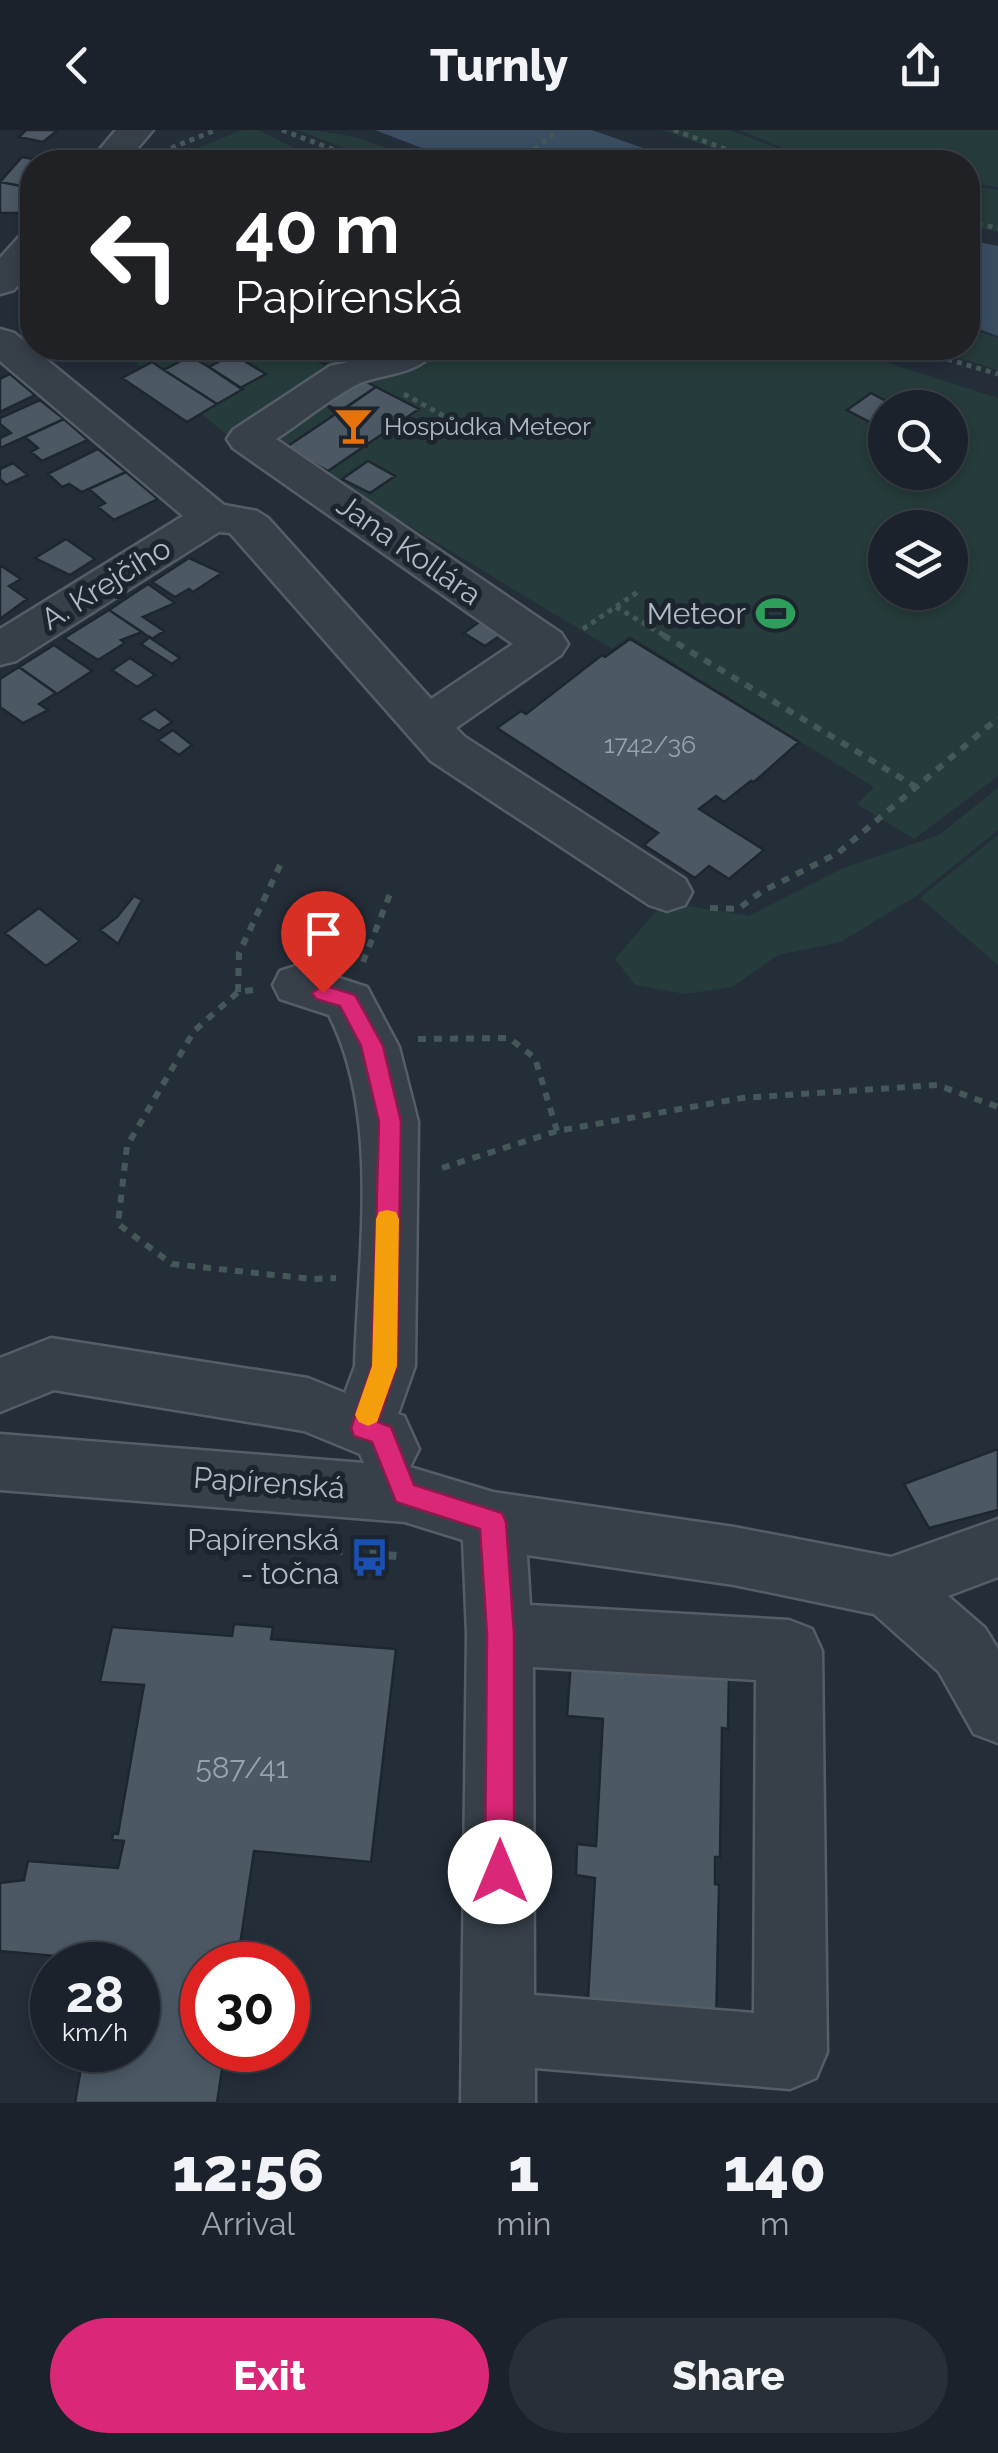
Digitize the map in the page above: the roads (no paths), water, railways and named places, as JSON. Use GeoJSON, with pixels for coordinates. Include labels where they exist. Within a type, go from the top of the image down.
{"type":"FeatureCollection","features":[{"type":"Feature","properties":{"kind":"street"},"geometry":{"type":"LineString","coordinates":[[118,150],[135,130]]}},
{"type":"Feature","properties":{"kind":"street"},"geometry":{"type":"LineString","coordinates":[[0,282],[20,260]]}},
{"type":"Feature","properties":{"kind":"street"},"geometry":{"type":"LineString","coordinates":[[0,341],[20,358]]}},
{"type":"Feature","properties":{"kind":"street"},"geometry":{"type":"LineString","coordinates":[[23,360],[212,517],[242,520],[253,528],[448,749],[667,892]]}},
{"type":"Feature","properties":{"kind":"street","name":"Jana Kollára"},"geometry":{"type":"LineString","coordinates":[[396,360],[384,367],[353,373],[248,439],[545,644],[425,726]]}},
{"type":"Feature","properties":{"kind":"street","name":"A. Krejčího"},"geometry":{"type":"LineString","coordinates":[[0,650],[212,517]]}},
{"type":"Feature","properties":{"kind":"street"},"geometry":{"type":"LineString","coordinates":[[340,1011],[390,1122],[385,1366],[363,1428]]}},
{"type":"Feature","properties":{"kind":"street"},"geometry":{"type":"LineString","coordinates":[[0,1386],[51,1364],[308,1406],[382,1435],[405,1494]]}},
{"type":"Feature","properties":{"kind":"street","name":"Papírenská"},"geometry":{"type":"LineString","coordinates":[[0,1462],[405,1494],[493,1522],[734,1556],[890,1588]]}},
{"type":"Feature","properties":{"kind":"street"},"geometry":{"type":"LineString","coordinates":[[493,1522],[500,1634],[498,2103]]}},
{"type":"Feature","properties":{"kind":"street"},"geometry":{"type":"LineString","coordinates":[[890,1588],[998,1548]]}},
{"type":"Feature","properties":{"kind":"street"},"geometry":{"type":"LineString","coordinates":[[890,1588],[980,1649],[998,1711]]}},
{"type":"Feature","properties":{"kind":"street"},"geometry":{"type":"LineString","coordinates":[[500,1634],[789,1650],[790,2052],[500,2030]]}},
{"type":"Feature","properties":{"kind":"water"},"geometry":{"type":"Polygon","coordinates":[[[375,130],[592,130],[649,150],[427,150],[375,130]]]}},
{"type":"Feature","properties":{"kind":"water"},"geometry":{"type":"Polygon","coordinates":[[[980,242],[998,246],[998,336],[980,329],[980,242]]]}},
{"type":"Feature","properties":{"kind":"place","name":"Hospůdka Meteor"},"geometry":{"type":"Point","coordinates":[354,426]}},
{"type":"Feature","properties":{"kind":"place","name":"Meteor"},"geometry":{"type":"Point","coordinates":[776,614]}},
{"type":"Feature","properties":{"kind":"place","name":"Papírenská - točna"},"geometry":{"type":"Point","coordinates":[369,1557]}}]}
